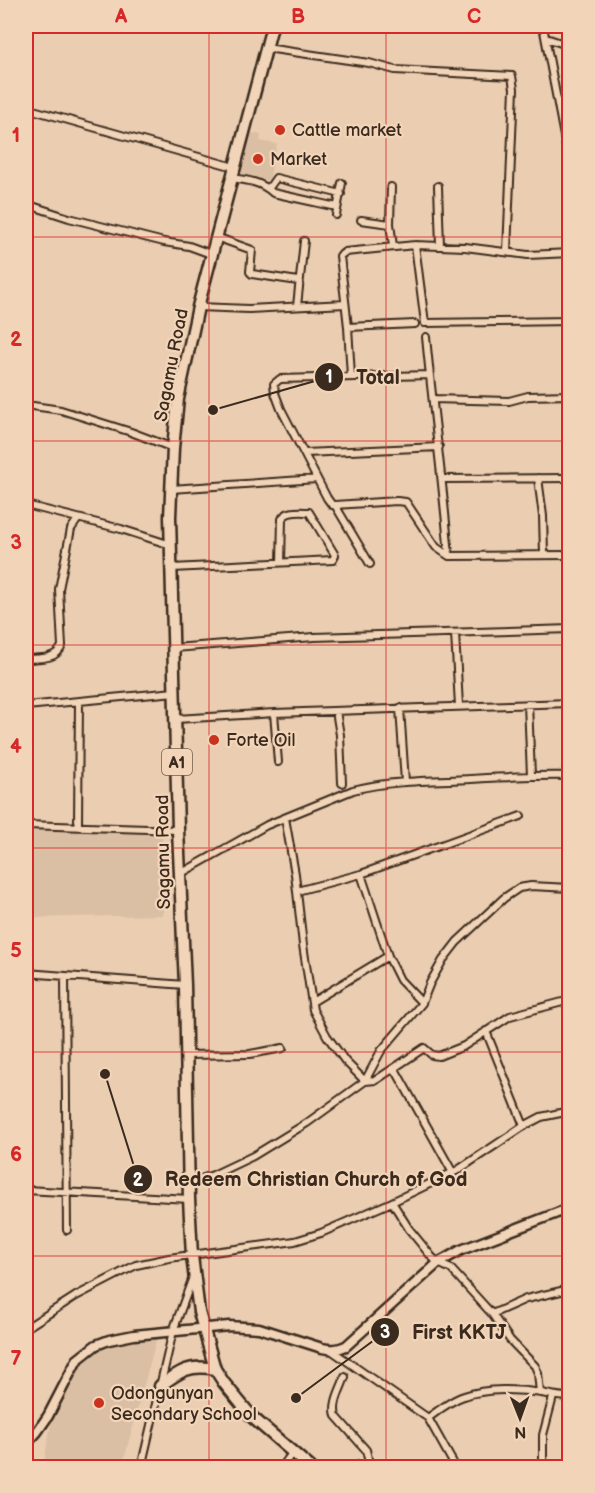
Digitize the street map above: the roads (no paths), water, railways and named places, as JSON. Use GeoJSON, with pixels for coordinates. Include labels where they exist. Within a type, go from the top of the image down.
{"type":"FeatureCollection","features":[{"type":"Feature","properties":{"kind":"highway","name":"Sagamu Road"},"geometry":{"type":"LineString","coordinates":[[272,26],[211,254],[178,399],[171,489],[178,830],[185,985],[189,1198],[192,1256],[203,1330],[215,1369],[224,1383],[252,1417],[311,1467]]}},
{"type":"Feature","properties":{"kind":"highway"},"geometry":{"type":"LineString","coordinates":[[160,1386],[189,1368],[201,1366],[215,1369]]}},
{"type":"Feature","properties":{"kind":"street"},"geometry":{"type":"LineString","coordinates":[[543,26],[570,168]]}},
{"type":"Feature","properties":{"kind":"street"},"geometry":{"type":"LineString","coordinates":[[546,38],[570,46]]}},
{"type":"Feature","properties":{"kind":"street"},"geometry":{"type":"LineString","coordinates":[[265,48],[369,63],[395,70],[512,76],[514,89],[507,251]]}},
{"type":"Feature","properties":{"kind":"street"},"geometry":{"type":"LineString","coordinates":[[26,108],[233,172],[269,188],[273,193],[337,211],[342,183]]}},
{"type":"Feature","properties":{"kind":"street"},"geometry":{"type":"LineString","coordinates":[[269,188],[276,178],[341,194]]}},
{"type":"Feature","properties":{"kind":"street"},"geometry":{"type":"LineString","coordinates":[[438,186],[440,246]]}},
{"type":"Feature","properties":{"kind":"street"},"geometry":{"type":"LineString","coordinates":[[391,187],[390,224],[393,246]]}},
{"type":"Feature","properties":{"kind":"street"},"geometry":{"type":"LineString","coordinates":[[26,204],[69,218],[189,246],[211,254]]}},
{"type":"Feature","properties":{"kind":"street"},"geometry":{"type":"LineString","coordinates":[[361,220],[390,224]]}},
{"type":"Feature","properties":{"kind":"street"},"geometry":{"type":"LineString","coordinates":[[216,237],[252,250],[250,273],[298,280]]}},
{"type":"Feature","properties":{"kind":"street"},"geometry":{"type":"LineString","coordinates":[[297,306],[304,241]]}},
{"type":"Feature","properties":{"kind":"street"},"geometry":{"type":"LineString","coordinates":[[351,376],[340,256],[348,251],[415,245],[507,251],[528,255],[570,253]]}},
{"type":"Feature","properties":{"kind":"street"},"geometry":{"type":"LineString","coordinates":[[415,245],[425,323],[570,321]]}},
{"type":"Feature","properties":{"kind":"street"},"geometry":{"type":"LineString","coordinates":[[198,307],[249,309],[345,304]]}},
{"type":"Feature","properties":{"kind":"street"},"geometry":{"type":"LineString","coordinates":[[348,327],[415,324]]}},
{"type":"Feature","properties":{"kind":"street"},"geometry":{"type":"LineString","coordinates":[[426,337],[434,425],[443,479],[449,556]]}},
{"type":"Feature","properties":{"kind":"street"},"geometry":{"type":"LineString","coordinates":[[430,375],[280,379],[274,384],[278,401],[329,502],[335,505],[406,502],[436,547],[449,556],[570,555]]}},
{"type":"Feature","properties":{"kind":"street"},"geometry":{"type":"LineString","coordinates":[[433,399],[508,401],[528,396],[570,395]]}},
{"type":"Feature","properties":{"kind":"street"},"geometry":{"type":"LineString","coordinates":[[26,405],[61,410],[173,448]]}},
{"type":"Feature","properties":{"kind":"street"},"geometry":{"type":"LineString","coordinates":[[305,453],[438,447]]}},
{"type":"Feature","properties":{"kind":"street"},"geometry":{"type":"LineString","coordinates":[[538,478],[543,516],[544,555]]}},
{"type":"Feature","properties":{"kind":"street"},"geometry":{"type":"LineString","coordinates":[[443,479],[570,478]]}},
{"type":"Feature","properties":{"kind":"street"},"geometry":{"type":"LineString","coordinates":[[171,489],[317,479]]}},
{"type":"Feature","properties":{"kind":"street"},"geometry":{"type":"LineString","coordinates":[[26,505],[121,529],[171,545]]}},
{"type":"Feature","properties":{"kind":"street"},"geometry":{"type":"LineString","coordinates":[[335,505],[370,564]]}},
{"type":"Feature","properties":{"kind":"street"},"geometry":{"type":"LineString","coordinates":[[172,568],[333,560],[335,555],[309,512],[284,515],[281,562]]}},
{"type":"Feature","properties":{"kind":"street"},"geometry":{"type":"LineString","coordinates":[[67,516],[71,529]]}},
{"type":"Feature","properties":{"kind":"street"},"geometry":{"type":"LineString","coordinates":[[26,659],[54,656],[59,654],[62,646],[59,589],[71,529],[78,519]]}},
{"type":"Feature","properties":{"kind":"street"},"geometry":{"type":"LineString","coordinates":[[174,648],[314,637],[570,629]]}},
{"type":"Feature","properties":{"kind":"street"},"geometry":{"type":"LineString","coordinates":[[455,633],[459,706]]}},
{"type":"Feature","properties":{"kind":"street"},"geometry":{"type":"LineString","coordinates":[[26,705],[176,692]]}},
{"type":"Feature","properties":{"kind":"street"},"geometry":{"type":"LineString","coordinates":[[78,825],[79,701]]}},
{"type":"Feature","properties":{"kind":"street"},"geometry":{"type":"LineString","coordinates":[[528,704],[531,775]]}},
{"type":"Feature","properties":{"kind":"street"},"geometry":{"type":"LineString","coordinates":[[176,719],[400,708],[570,704]]}},
{"type":"Feature","properties":{"kind":"street"},"geometry":{"type":"LineString","coordinates":[[400,708],[405,782]]}},
{"type":"Feature","properties":{"kind":"street"},"geometry":{"type":"LineString","coordinates":[[336,711],[340,735],[342,783]]}},
{"type":"Feature","properties":{"kind":"street"},"geometry":{"type":"LineString","coordinates":[[274,713],[278,762]]}},
{"type":"Feature","properties":{"kind":"street"},"geometry":{"type":"LineString","coordinates":[[180,874],[233,842],[353,790],[405,782],[531,775],[570,777]]}},
{"type":"Feature","properties":{"kind":"street"},"geometry":{"type":"LineString","coordinates":[[297,891],[361,873],[521,816]]}},
{"type":"Feature","properties":{"kind":"street"},"geometry":{"type":"LineString","coordinates":[[285,818],[295,874],[313,1010],[327,1036],[345,1061],[365,1081]]}},
{"type":"Feature","properties":{"kind":"street"},"geometry":{"type":"LineString","coordinates":[[26,825],[178,830]]}},
{"type":"Feature","properties":{"kind":"street"},"geometry":{"type":"LineString","coordinates":[[361,873],[388,956],[400,980],[422,1003]]}},
{"type":"Feature","properties":{"kind":"street"},"geometry":{"type":"LineString","coordinates":[[189,1183],[213,1175],[253,1156],[307,1123],[365,1081],[381,1052],[422,1003],[443,960],[457,942],[498,902],[519,888],[531,886],[570,888]]}},
{"type":"Feature","properties":{"kind":"street"},"geometry":{"type":"LineString","coordinates":[[312,1002],[388,956]]}},
{"type":"Feature","properties":{"kind":"street"},"geometry":{"type":"LineString","coordinates":[[26,973],[185,985]]}},
{"type":"Feature","properties":{"kind":"street"},"geometry":{"type":"LineString","coordinates":[[64,976],[67,1230]]}},
{"type":"Feature","properties":{"kind":"street"},"geometry":{"type":"LineString","coordinates":[[365,1081],[376,1080],[424,1048],[432,1055],[439,1056],[464,1046],[510,1016],[570,1000]]}},
{"type":"Feature","properties":{"kind":"street"},"geometry":{"type":"LineString","coordinates":[[486,1031],[524,1126]]}},
{"type":"Feature","properties":{"kind":"street"},"geometry":{"type":"LineString","coordinates":[[186,1055],[250,1054],[283,1048]]}},
{"type":"Feature","properties":{"kind":"street"},"geometry":{"type":"LineString","coordinates":[[395,1069],[453,1173]]}},
{"type":"Feature","properties":{"kind":"street"},"geometry":{"type":"LineString","coordinates":[[26,1328],[76,1296],[136,1265],[310,1237],[453,1173],[541,1117],[570,1111]]}},
{"type":"Feature","properties":{"kind":"street"},"geometry":{"type":"LineString","coordinates":[[26,1190],[189,1198]]}},
{"type":"Feature","properties":{"kind":"street"},"geometry":{"type":"LineString","coordinates":[[392,1202],[409,1229],[438,1263],[451,1269],[537,1369],[540,1393]]}},
{"type":"Feature","properties":{"kind":"street"},"geometry":{"type":"LineString","coordinates":[[331,1350],[346,1346],[438,1263],[461,1250],[570,1208]]}},
{"type":"Feature","properties":{"kind":"street"},"geometry":{"type":"LineString","coordinates":[[141,1467],[173,1331],[194,1274]]}},
{"type":"Feature","properties":{"kind":"street"},"geometry":{"type":"LineString","coordinates":[[492,1314],[526,1299],[570,1289]]}},
{"type":"Feature","properties":{"kind":"street"},"geometry":{"type":"LineString","coordinates":[[26,1444],[48,1416],[77,1360],[86,1351],[110,1340],[173,1331],[216,1327],[259,1328],[331,1350],[428,1418],[456,1467]]}},
{"type":"Feature","properties":{"kind":"street"},"geometry":{"type":"LineString","coordinates":[[345,1377],[334,1411],[366,1450],[371,1467],[359,1465],[350,1467]]}},
{"type":"Feature","properties":{"kind":"street"},"geometry":{"type":"LineString","coordinates":[[428,1418],[464,1396],[490,1391],[570,1397]]}},
{"type":"Feature","properties":{"kind":"street"},"geometry":{"type":"LineString","coordinates":[[543,1467],[543,1435],[553,1397]]}},
{"type":"Feature","properties":{"kind":"street"},"geometry":{"type":"LineString","coordinates":[[281,1467],[293,1452]]}},
{"type":"Feature","properties":{"kind":"place","name":"Cattle market"},"geometry":{"type":"Point","coordinates":[280,130]}},
{"type":"Feature","properties":{"kind":"place","name":"Market"},"geometry":{"type":"Point","coordinates":[258,159]}},
{"type":"Feature","properties":{"kind":"place","name":"Total"},"geometry":{"type":"Point","coordinates":[213,410]}},
{"type":"Feature","properties":{"kind":"place","name":"Forte Oil"},"geometry":{"type":"Point","coordinates":[214,740]}},
{"type":"Feature","properties":{"kind":"place","name":"Redeem Christian Church of God"},"geometry":{"type":"Point","coordinates":[105,1074]}},
{"type":"Feature","properties":{"kind":"place","name":"First KKTJ"},"geometry":{"type":"Point","coordinates":[296,1398]}},
{"type":"Feature","properties":{"kind":"place","name":"Odongunyan Secondary School"},"geometry":{"type":"Point","coordinates":[99,1403]}}]}
